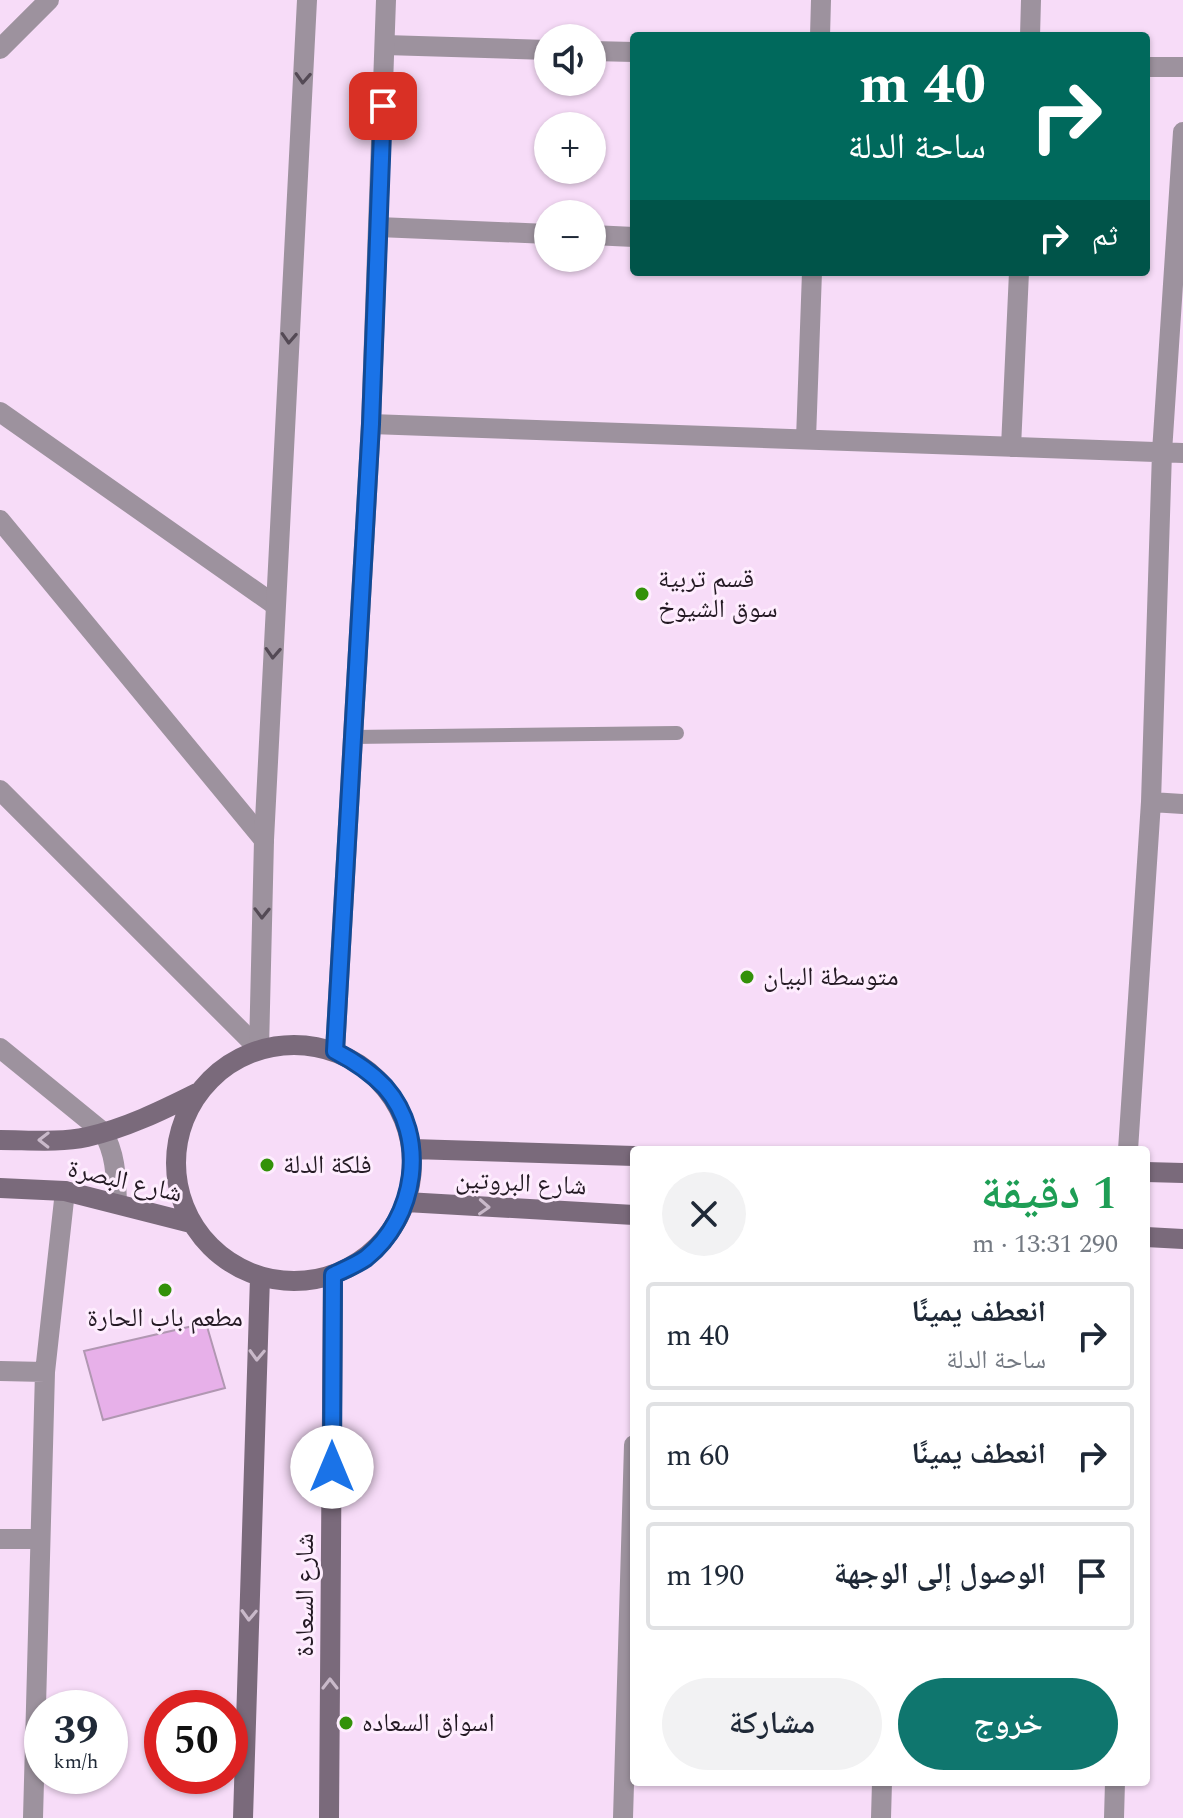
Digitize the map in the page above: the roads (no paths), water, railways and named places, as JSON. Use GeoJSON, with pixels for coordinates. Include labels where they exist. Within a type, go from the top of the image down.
{"type":"FeatureCollection","features":[{"type":"Feature","properties":{"kind":"main road"},"geometry":{"type":"LineString","coordinates":[[297,1044],[335,1051],[364,1067],[387,1089],[403,1117],[412,1149],[412,1176],[406,1202],[390,1234],[365,1259],[333,1275],[297,1282],[260,1277],[233,1265],[209,1247],[191,1223],[178,1191],[175,1157],[181,1124],[197,1093],[224,1066],[259,1049],[297,1044]]}},
{"type":"Feature","properties":{"kind":"main road","name":"شارع البصرة"},"geometry":{"type":"LineString","coordinates":[[0,1140],[87,1137],[147,1118],[197,1093]]}},
{"type":"Feature","properties":{"kind":"main road","name":"شارع البروتين"},"geometry":{"type":"LineString","coordinates":[[412,1149],[630,1156]]}},
{"type":"Feature","properties":{"kind":"main road"},"geometry":{"type":"LineString","coordinates":[[1150,1172],[1183,1173]]}},
{"type":"Feature","properties":{"kind":"main road","name":"شارع البصرة"},"geometry":{"type":"LineString","coordinates":[[0,1188],[65,1191],[191,1223]]}},
{"type":"Feature","properties":{"kind":"main road","name":"شارع البروتين"},"geometry":{"type":"LineString","coordinates":[[406,1202],[630,1215]]}},
{"type":"Feature","properties":{"kind":"main road"},"geometry":{"type":"LineString","coordinates":[[1150,1237],[1183,1239]]}},
{"type":"Feature","properties":{"kind":"main road","name":"شارع السعادة"},"geometry":{"type":"LineString","coordinates":[[329,1818],[333,1275]]}},
{"type":"Feature","properties":{"kind":"main road","name":"شارع السعادة"},"geometry":{"type":"LineString","coordinates":[[243,1818],[260,1277]]}},
{"type":"Feature","properties":{"kind":"street"},"geometry":{"type":"LineString","coordinates":[[0,49],[49,0]]}},
{"type":"Feature","properties":{"kind":"street"},"geometry":{"type":"LineString","coordinates":[[259,1049],[264,840],[307,0]]}},
{"type":"Feature","properties":{"kind":"street"},"geometry":{"type":"LineString","coordinates":[[335,1051],[371,424],[386,0]]}},
{"type":"Feature","properties":{"kind":"street"},"geometry":{"type":"LineString","coordinates":[[820,32],[821,0]]}},
{"type":"Feature","properties":{"kind":"street"},"geometry":{"type":"LineString","coordinates":[[1030,32],[1031,0]]}},
{"type":"Feature","properties":{"kind":"street"},"geometry":{"type":"LineString","coordinates":[[385,45],[534,50]]}},
{"type":"Feature","properties":{"kind":"street"},"geometry":{"type":"LineString","coordinates":[[606,51],[630,52]]}},
{"type":"Feature","properties":{"kind":"street"},"geometry":{"type":"LineString","coordinates":[[1150,67],[1183,67]]}},
{"type":"Feature","properties":{"kind":"street"},"geometry":{"type":"LineString","coordinates":[[1128,1146],[1151,802],[1162,452],[1183,132]]}},
{"type":"Feature","properties":{"kind":"street"},"geometry":{"type":"LineString","coordinates":[[378,227],[534,233]]}},
{"type":"Feature","properties":{"kind":"street"},"geometry":{"type":"LineString","coordinates":[[606,236],[630,237]]}},
{"type":"Feature","properties":{"kind":"street"},"geometry":{"type":"LineString","coordinates":[[806,439],[812,276]]}},
{"type":"Feature","properties":{"kind":"street"},"geometry":{"type":"LineString","coordinates":[[1011,447],[1019,276]]}},
{"type":"Feature","properties":{"kind":"street"},"geometry":{"type":"LineString","coordinates":[[0,412],[275,605]]}},
{"type":"Feature","properties":{"kind":"street"},"geometry":{"type":"LineString","coordinates":[[371,424],[1183,453]]}},
{"type":"Feature","properties":{"kind":"street"},"geometry":{"type":"LineString","coordinates":[[0,520],[264,840]]}},
{"type":"Feature","properties":{"kind":"street"},"geometry":{"type":"LineString","coordinates":[[0,790],[259,1049]]}},
{"type":"Feature","properties":{"kind":"street"},"geometry":{"type":"LineString","coordinates":[[1151,802],[1183,804]]}},
{"type":"Feature","properties":{"kind":"street"},"geometry":{"type":"LineString","coordinates":[[0,1048],[103,1132],[114,1161],[117,1203]]}},
{"type":"Feature","properties":{"kind":"street"},"geometry":{"type":"LineString","coordinates":[[33,1818],[45,1372],[65,1191]]}},
{"type":"Feature","properties":{"kind":"street"},"geometry":{"type":"LineString","coordinates":[[0,1371],[45,1372]]}},
{"type":"Feature","properties":{"kind":"street"},"geometry":{"type":"LineString","coordinates":[[0,1539],[40,1539]]}},
{"type":"Feature","properties":{"kind":"street"},"geometry":{"type":"LineString","coordinates":[[623,1818],[630,1581]]}},
{"type":"Feature","properties":{"kind":"street"},"geometry":{"type":"LineString","coordinates":[[881,1818],[882,1786]]}},
{"type":"Feature","properties":{"kind":"street"},"geometry":{"type":"LineString","coordinates":[[1114,1818],[1115,1786]]}},
{"type":"Feature","properties":{"kind":"lane"},"geometry":{"type":"LineString","coordinates":[[353,737],[677,733]]}},
{"type":"Feature","properties":{"kind":"place","name":"قسم تربية سوق الشيوخ"},"geometry":{"type":"Point","coordinates":[642,594]}},
{"type":"Feature","properties":{"kind":"place","name":"متوسطة البيان"},"geometry":{"type":"Point","coordinates":[747,977]}},
{"type":"Feature","properties":{"kind":"place","name":"فلكة الدلة"},"geometry":{"type":"Point","coordinates":[267,1165]}},
{"type":"Feature","properties":{"kind":"place","name":"مطعم باب الحارة"},"geometry":{"type":"Point","coordinates":[165,1290]}},
{"type":"Feature","properties":{"kind":"place","name":"اسواق السعاده"},"geometry":{"type":"Point","coordinates":[346,1723]}}]}
